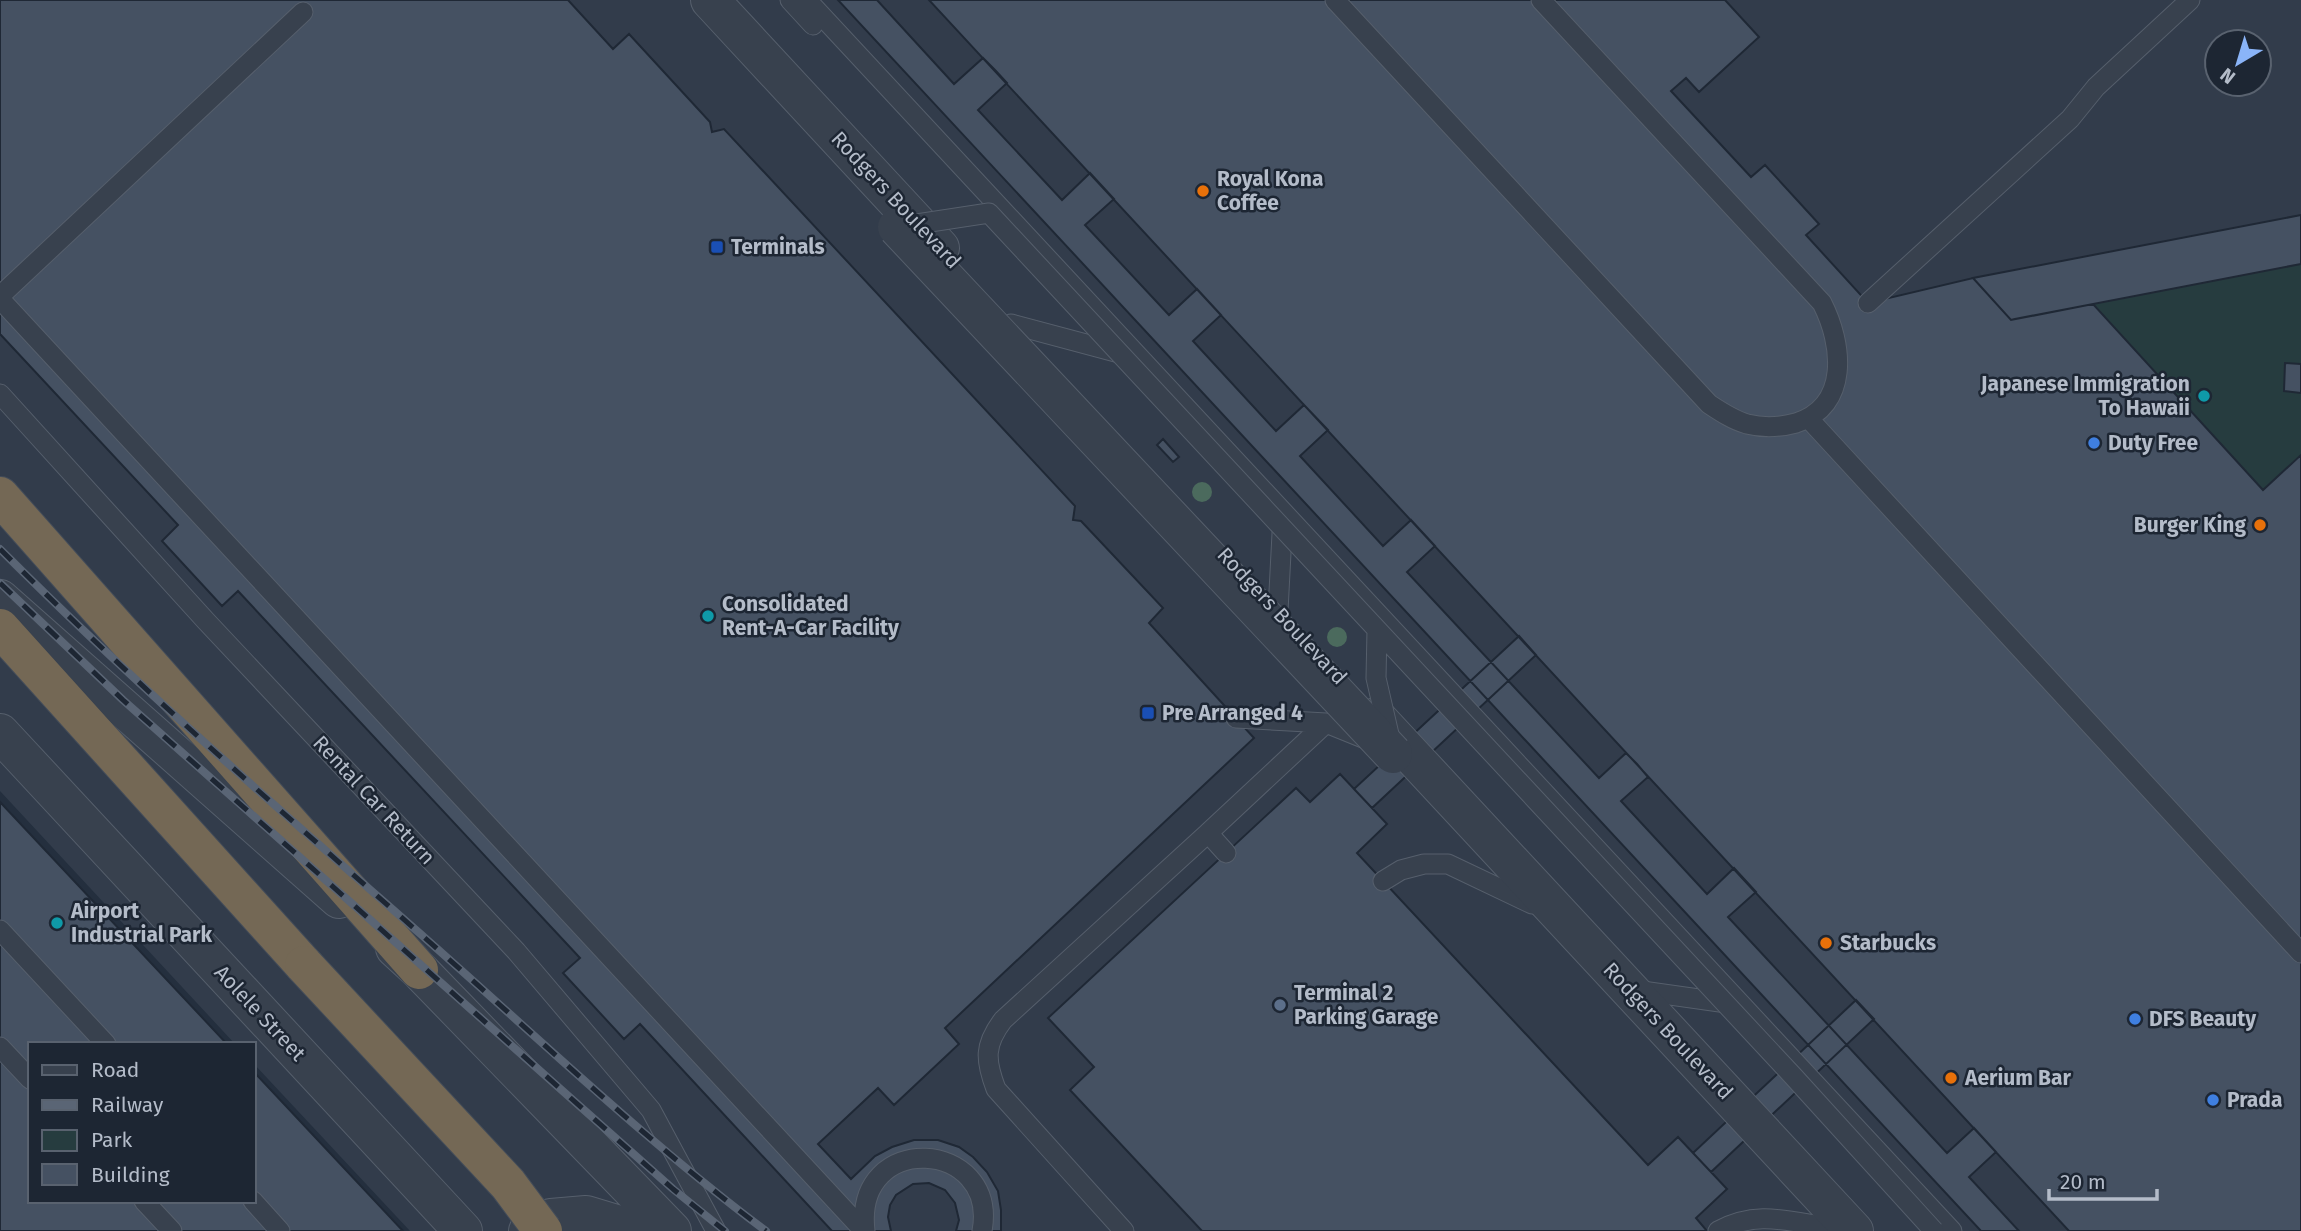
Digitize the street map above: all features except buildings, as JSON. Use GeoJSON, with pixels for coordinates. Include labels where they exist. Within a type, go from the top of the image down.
{"type":"FeatureCollection","features":[{"type":"Feature","properties":{"kind":"highway"},"geometry":{"type":"LineString","coordinates":[[0,496],[419,970]]}},
{"type":"Feature","properties":{"kind":"highway"},"geometry":{"type":"LineString","coordinates":[[0,628],[304,965],[508,1184],[543,1231]]}},
{"type":"Feature","properties":{"kind":"street"},"geometry":{"type":"LineString","coordinates":[[687,0],[897,227],[1404,756],[1532,904],[1837,1230]]}},
{"type":"Feature","properties":{"kind":"street","name":"Rodgers Boulevard"},"geometry":{"type":"LineString","coordinates":[[710,0],[1278,611],[1404,756],[1629,990],[1837,1230]]}},
{"type":"Feature","properties":{"kind":"street"},"geometry":{"type":"LineString","coordinates":[[0,599],[419,970],[672,1231]]}},
{"type":"Feature","properties":{"kind":"street","name":"Aolele Street"},"geometry":{"type":"LineString","coordinates":[[0,733],[463,1231]]}},
{"type":"Feature","properties":{"kind":"street"},"geometry":{"type":"LineString","coordinates":[[528,1231],[551,1218],[586,1215],[639,1231]]}},
{"type":"Feature","properties":{"kind":"lane"},"geometry":{"type":"LineString","coordinates":[[790,0],[1934,1231]]}},
{"type":"Feature","properties":{"kind":"lane"},"geometry":{"type":"LineString","coordinates":[[807,0],[1952,1231]]}},
{"type":"Feature","properties":{"kind":"lane"},"geometry":{"type":"LineString","coordinates":[[1335,0],[1709,404],[1735,420],[1750,425],[1786,425],[1809,419],[1825,403],[1836,384],[1839,362],[1838,342],[1822,303],[1541,0]]}},
{"type":"Feature","properties":{"kind":"lane"},"geometry":{"type":"LineString","coordinates":[[1868,303],[2070,119],[2096,87],[2190,0]]}},
{"type":"Feature","properties":{"kind":"lane"},"geometry":{"type":"LineString","coordinates":[[303,12],[0,298],[864,1231]]}},
{"type":"Feature","properties":{"kind":"lane"},"geometry":{"type":"LineString","coordinates":[[897,227],[989,213]]}},
{"type":"Feature","properties":{"kind":"lane"},"geometry":{"type":"LineString","coordinates":[[1011,324],[1141,359]]}},
{"type":"Feature","properties":{"kind":"lane","name":"Rental Car Return"},"geometry":{"type":"LineString","coordinates":[[0,394],[206,621],[516,951],[651,1110],[716,1231]]}},
{"type":"Feature","properties":{"kind":"lane"},"geometry":{"type":"LineString","coordinates":[[1809,419],[2301,953]]}},
{"type":"Feature","properties":{"kind":"lane"},"geometry":{"type":"LineString","coordinates":[[1278,611],[1283,512]]}},
{"type":"Feature","properties":{"kind":"lane"},"geometry":{"type":"LineString","coordinates":[[1377,630],[1376,678],[1404,756]]}},
{"type":"Feature","properties":{"kind":"lane"},"geometry":{"type":"LineString","coordinates":[[1236,718],[1326,723],[1404,756]]}},
{"type":"Feature","properties":{"kind":"lane"},"geometry":{"type":"LineString","coordinates":[[1124,1231],[996,1089],[988,1069],[987,1048],[994,1031],[1003,1020],[1326,723]]}},
{"type":"Feature","properties":{"kind":"lane"},"geometry":{"type":"LineString","coordinates":[[1208,833],[1226,853]]}},
{"type":"Feature","properties":{"kind":"lane"},"geometry":{"type":"LineString","coordinates":[[1383,881],[1401,870],[1424,863],[1448,864],[1532,904]]}},
{"type":"Feature","properties":{"kind":"lane"},"geometry":{"type":"LineString","coordinates":[[0,930],[104,1042]]}},
{"type":"Feature","properties":{"kind":"lane"},"geometry":{"type":"LineString","coordinates":[[1629,990],[1742,1005]]}},
{"type":"Feature","properties":{"kind":"lane"},"geometry":{"type":"LineString","coordinates":[[0,1047],[28,1077]]}},
{"type":"Feature","properties":{"kind":"lane"},"geometry":{"type":"LineString","coordinates":[[864,1231],[863,1213],[867,1194],[877,1178],[892,1165],[908,1158],[931,1157],[947,1162],[971,1180],[980,1196],[982,1231]]}},
{"type":"Feature","properties":{"kind":"lane"},"geometry":{"type":"LineString","coordinates":[[146,1203],[172,1231]]}},
{"type":"Feature","properties":{"kind":"lane"},"geometry":{"type":"LineString","coordinates":[[255,1203],[280,1231]]}},
{"type":"Feature","properties":{"kind":"lane"},"geometry":{"type":"LineString","coordinates":[[1718,1231],[1735,1222],[1756,1217],[1837,1230]]}},
{"type":"Feature","properties":{"kind":"shaded area"},"geometry":{"type":"Polygon","coordinates":[[[0,0],[2301,0],[2301,1231],[410,1231],[256,1066],[256,1042],[233,1042],[0,791],[0,0]]]}},
{"type":"Feature","properties":{"kind":"green space"},"geometry":{"type":"Polygon","coordinates":[[[2301,264],[2301,455],[2224,527],[2088,397],[2015,319],[2301,264]]]}},
{"type":"Feature","properties":{"kind":"railway"},"geometry":{"type":"LineString","coordinates":[[0,549],[51,600],[263,795],[635,1125],[766,1231]]}},
{"type":"Feature","properties":{"kind":"railway"},"geometry":{"type":"LineString","coordinates":[[0,583],[123,700],[673,1189],[725,1231]]}},
{"type":"Feature","properties":{"kind":"place","name":"Royal Kona Coffee"},"geometry":{"type":"Point","coordinates":[1203,191]}},
{"type":"Feature","properties":{"kind":"place","name":"Terminals"},"geometry":{"type":"Point","coordinates":[717,247]}},
{"type":"Feature","properties":{"kind":"place","name":"Japanese Immigration To Hawaii"},"geometry":{"type":"Point","coordinates":[2204,396]}},
{"type":"Feature","properties":{"kind":"place","name":"Duty Free"},"geometry":{"type":"Point","coordinates":[2094,443]}},
{"type":"Feature","properties":{"kind":"place","name":"Burger King"},"geometry":{"type":"Point","coordinates":[2260,525]}},
{"type":"Feature","properties":{"kind":"place","name":"Consolidated Rent-A-Car Facility"},"geometry":{"type":"Point","coordinates":[708,616]}},
{"type":"Feature","properties":{"kind":"place","name":"Pre Arranged 4"},"geometry":{"type":"Point","coordinates":[1148,713]}},
{"type":"Feature","properties":{"kind":"place","name":"Airport Industrial Park"},"geometry":{"type":"Point","coordinates":[57,923]}},
{"type":"Feature","properties":{"kind":"place","name":"Starbucks"},"geometry":{"type":"Point","coordinates":[1826,943]}},
{"type":"Feature","properties":{"kind":"place","name":"Terminal 2 Parking Garage"},"geometry":{"type":"Point","coordinates":[1280,1005]}},
{"type":"Feature","properties":{"kind":"place","name":"DFS Beauty"},"geometry":{"type":"Point","coordinates":[2135,1019]}},
{"type":"Feature","properties":{"kind":"place","name":"Aerium Bar"},"geometry":{"type":"Point","coordinates":[1951,1078]}},
{"type":"Feature","properties":{"kind":"place","name":"Prada"},"geometry":{"type":"Point","coordinates":[2213,1100]}}]}
